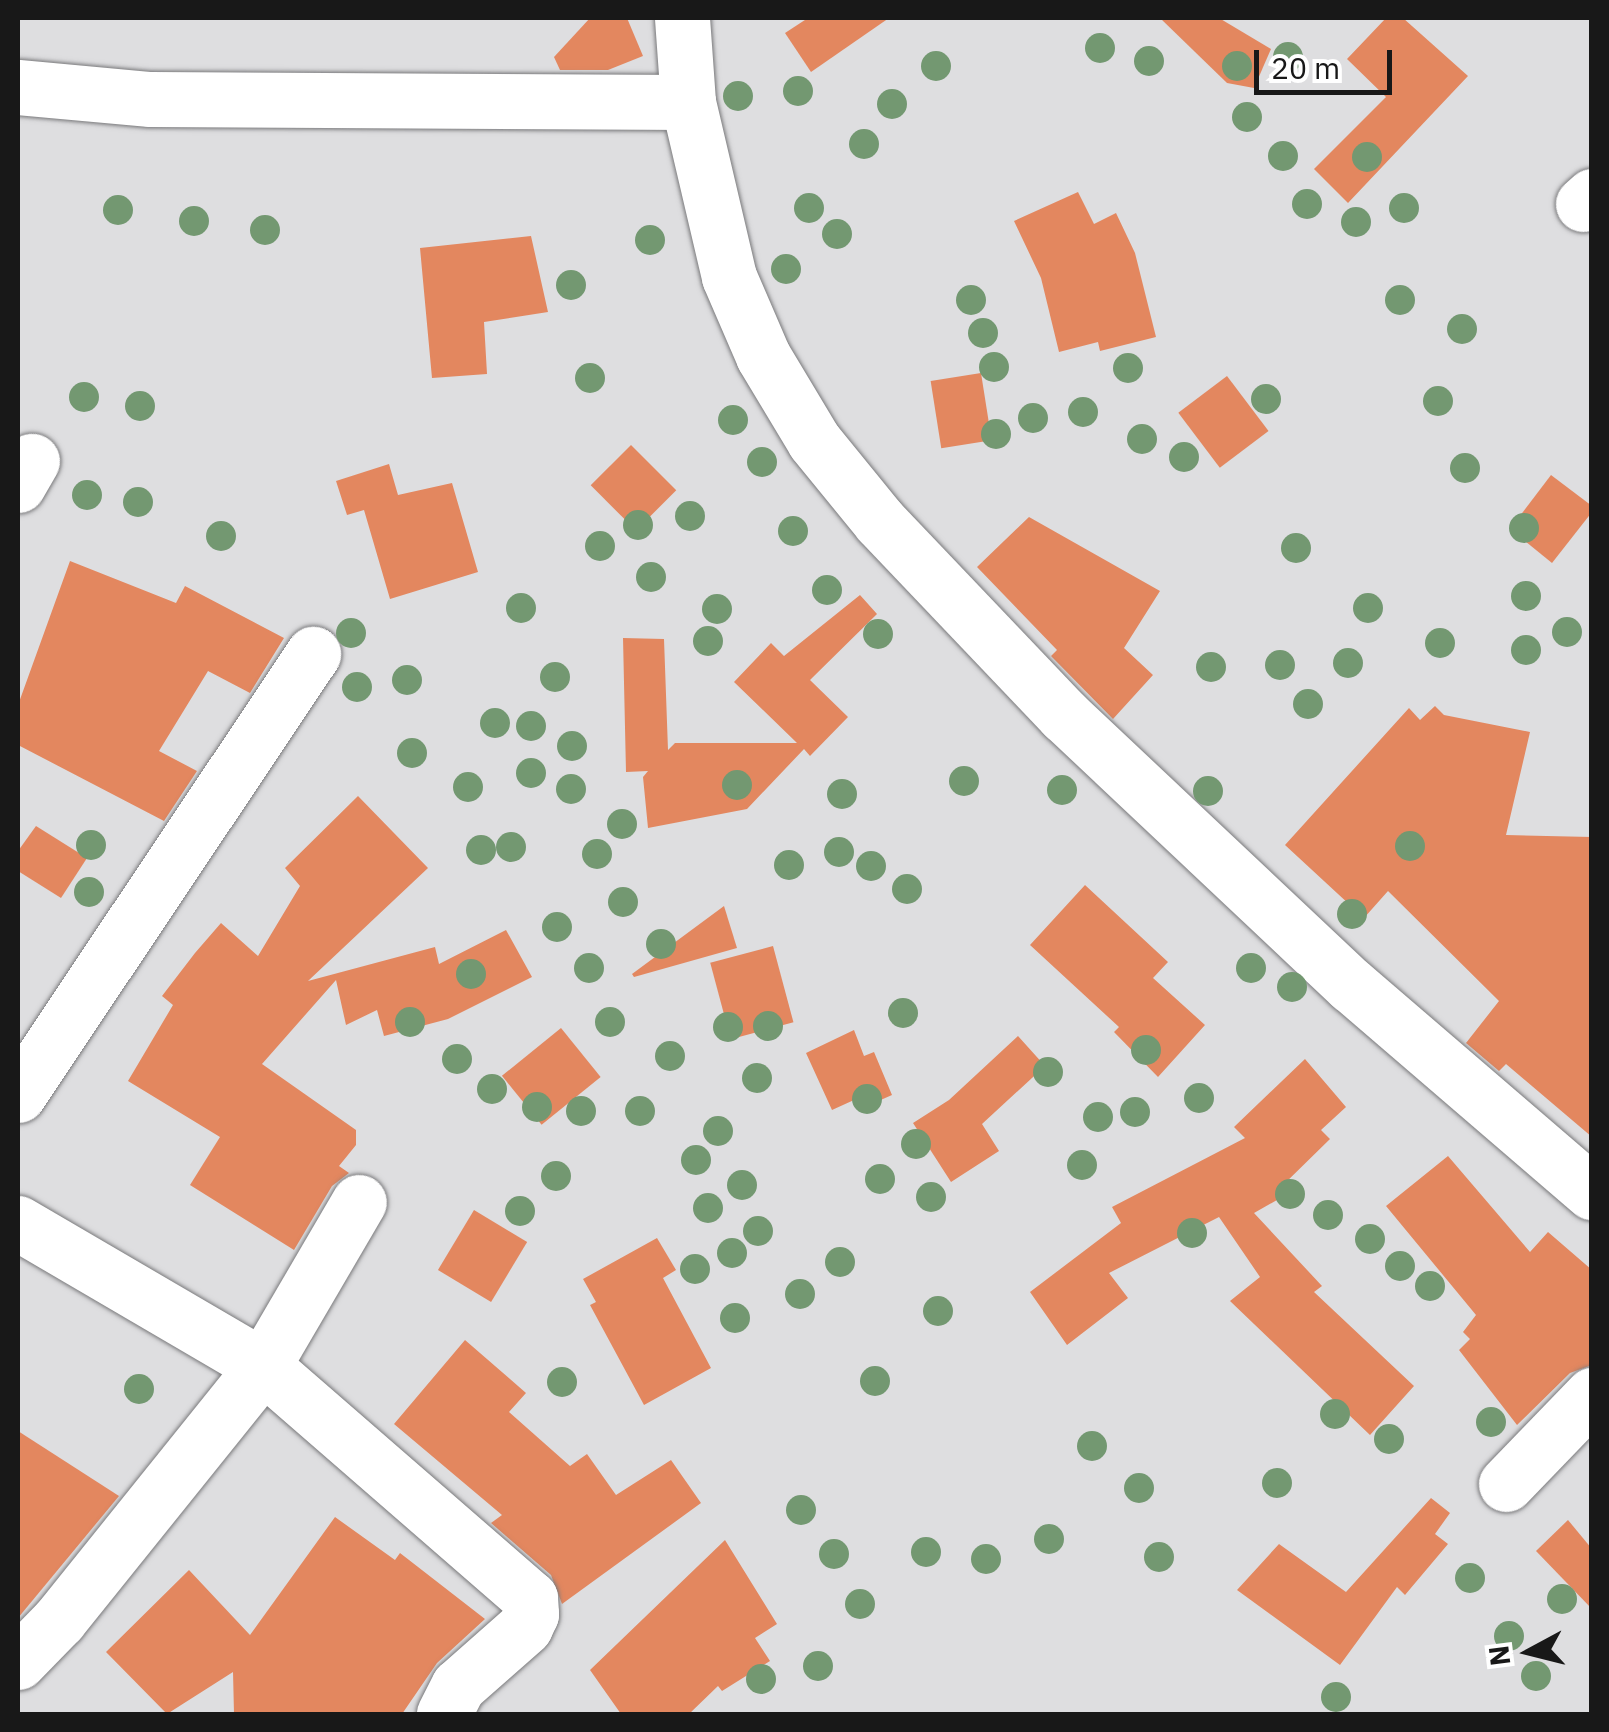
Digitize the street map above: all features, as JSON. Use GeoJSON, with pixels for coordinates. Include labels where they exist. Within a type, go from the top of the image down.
{"type":"FeatureCollection","features":[{"type":"Feature","properties":{"kind":"street"},"geometry":{"type":"LineString","coordinates":[[682,18],[688,102],[730,277],[763,356],[814,441],[880,522],[1064,715],[1322,958],[1592,1192]]}},
{"type":"Feature","properties":{"kind":"street"},"geometry":{"type":"LineString","coordinates":[[18,87],[150,99],[688,102]]}},
{"type":"Feature","properties":{"kind":"street"},"geometry":{"type":"LineString","coordinates":[[18,1096],[313,654]]}},
{"type":"Feature","properties":{"kind":"street"},"geometry":{"type":"LineString","coordinates":[[18,1662],[59,1620],[264,1366],[359,1202]]}},
{"type":"Feature","properties":{"kind":"street"},"geometry":{"type":"LineString","coordinates":[[18,1224],[264,1366],[530,1598],[531,1614],[525,1626],[458,1686],[444,1714]]}},
{"type":"Feature","properties":{"kind":"street"},"geometry":{"type":"LineString","coordinates":[[1506,1484],[1592,1395]]}},
{"type":"Feature","properties":{"kind":"building"},"geometry":{"type":"Polygon","coordinates":[[[590,18],[627,18],[643,56],[608,70],[560,70],[554,57],[590,18]]]}},
{"type":"Feature","properties":{"kind":"building"},"geometry":{"type":"Polygon","coordinates":[[[808,18],[889,18],[811,72],[785,33],[808,18]]]}},
{"type":"Feature","properties":{"kind":"building"},"geometry":{"type":"Polygon","coordinates":[[[1160,18],[1219,18],[1271,49],[1254,88],[1227,83],[1160,18]]]}},
{"type":"Feature","properties":{"kind":"building"},"geometry":{"type":"Polygon","coordinates":[[[1386,18],[1403,18],[1468,76],[1348,203],[1314,169],[1386,97],[1347,59],[1386,18]]]}},
{"type":"Feature","properties":{"kind":"building"},"geometry":{"type":"Polygon","coordinates":[[[1078,192],[1094,224],[1116,213],[1135,253],[1156,337],[1100,351],[1098,342],[1059,352],[1041,278],[1014,221],[1078,192]]]}},
{"type":"Feature","properties":{"kind":"building"},"geometry":{"type":"Polygon","coordinates":[[[531,236],[548,312],[484,322],[487,374],[432,378],[420,248],[531,236]]]}},
{"type":"Feature","properties":{"kind":"building"},"geometry":{"type":"Polygon","coordinates":[[[981,373],[992,440],[941,448],[931,381],[981,373]]]}},
{"type":"Feature","properties":{"kind":"building"},"geometry":{"type":"Polygon","coordinates":[[[1227,376],[1269,431],[1220,468],[1178,413],[1227,376]]]}},
{"type":"Feature","properties":{"kind":"building"},"geometry":{"type":"Polygon","coordinates":[[[631,445],[676,490],[636,531],[591,485],[631,445]]]}},
{"type":"Feature","properties":{"kind":"building"},"geometry":{"type":"Polygon","coordinates":[[[389,464],[398,495],[452,483],[478,572],[390,599],[364,510],[347,515],[336,481],[389,464]]]}},
{"type":"Feature","properties":{"kind":"building"},"geometry":{"type":"Polygon","coordinates":[[[1551,475],[1592,506],[1592,512],[1552,563],[1510,529],[1551,475]]]}},
{"type":"Feature","properties":{"kind":"building"},"geometry":{"type":"Polygon","coordinates":[[[1029,517],[1160,591],[1124,648],[1153,675],[1113,719],[1051,656],[1057,650],[977,567],[1029,517]]]}},
{"type":"Feature","properties":{"kind":"building"},"geometry":{"type":"Polygon","coordinates":[[[70,561],[176,603],[185,586],[284,638],[250,693],[208,671],[159,751],[197,771],[164,821],[18,745],[18,705],[70,561]]]}},
{"type":"Feature","properties":{"kind":"building"},"geometry":{"type":"Polygon","coordinates":[[[860,595],[877,614],[810,680],[848,717],[810,756],[804,749],[747,809],[648,828],[643,777],[648,771],[626,772],[623,638],[664,639],[668,750],[675,743],[797,743],[734,682],[771,643],[784,656],[860,595]]]}},
{"type":"Feature","properties":{"kind":"building"},"geometry":{"type":"Polygon","coordinates":[[[1435,706],[1444,715],[1530,732],[1506,835],[1592,837],[1592,1137],[1506,1064],[1499,1071],[1466,1043],[1499,1001],[1388,891],[1364,918],[1285,845],[1409,708],[1420,720],[1435,706]]]}},
{"type":"Feature","properties":{"kind":"building"},"geometry":{"type":"Polygon","coordinates":[[[358,796],[428,868],[308,981],[435,947],[439,964],[506,930],[532,977],[448,1019],[384,1036],[377,1010],[346,1025],[336,980],[262,1064],[356,1130],[356,1145],[339,1166],[349,1173],[332,1186],[294,1250],[190,1185],[220,1137],[128,1081],[173,1005],[162,996],[195,953],[221,923],[258,956],[300,886],[285,868],[358,796]]]}},
{"type":"Feature","properties":{"kind":"building"},"geometry":{"type":"Polygon","coordinates":[[[36,826],[87,858],[61,898],[18,871],[18,851],[36,826]]]}},
{"type":"Feature","properties":{"kind":"building"},"geometry":{"type":"Polygon","coordinates":[[[1085,885],[1168,962],[1153,978],[1205,1025],[1158,1077],[1114,1032],[1119,1027],[1030,945],[1085,885]]]}},
{"type":"Feature","properties":{"kind":"building"},"geometry":{"type":"Polygon","coordinates":[[[724,906],[737,948],[634,977],[632,974],[724,906]]]}},
{"type":"Feature","properties":{"kind":"building"},"geometry":{"type":"Polygon","coordinates":[[[773,946],[793,1022],[731,1039],[710,963],[773,946]]]}},
{"type":"Feature","properties":{"kind":"building"},"geometry":{"type":"Polygon","coordinates":[[[561,1028],[601,1077],[542,1125],[502,1076],[561,1028]]]}},
{"type":"Feature","properties":{"kind":"building"},"geometry":{"type":"Polygon","coordinates":[[[854,1030],[864,1056],[874,1052],[892,1095],[858,1110],[854,1100],[832,1110],[806,1053],[854,1030]]]}},
{"type":"Feature","properties":{"kind":"building"},"geometry":{"type":"Polygon","coordinates":[[[1018,1036],[1045,1066],[982,1124],[999,1151],[951,1182],[913,1123],[949,1100],[1018,1036]]]}},
{"type":"Feature","properties":{"kind":"building"},"geometry":{"type":"Polygon","coordinates":[[[1305,1059],[1346,1107],[1321,1130],[1330,1139],[1279,1189],[1284,1196],[1254,1213],[1322,1286],[1314,1292],[1414,1386],[1370,1435],[1230,1301],[1260,1277],[1219,1217],[1109,1273],[1128,1298],[1067,1345],[1030,1292],[1121,1223],[1112,1207],[1245,1138],[1234,1127],[1305,1059]]]}},
{"type":"Feature","properties":{"kind":"building"},"geometry":{"type":"Polygon","coordinates":[[[1448,1156],[1530,1252],[1548,1232],[1592,1270],[1592,1365],[1570,1373],[1517,1425],[1459,1350],[1470,1339],[1463,1332],[1476,1315],[1386,1206],[1448,1156]]]}},
{"type":"Feature","properties":{"kind":"building"},"geometry":{"type":"Polygon","coordinates":[[[474,1210],[527,1242],[491,1302],[438,1270],[474,1210]]]}},
{"type":"Feature","properties":{"kind":"building"},"geometry":{"type":"Polygon","coordinates":[[[657,1238],[676,1270],[663,1278],[711,1368],[644,1405],[590,1305],[596,1302],[583,1279],[657,1238]]]}},
{"type":"Feature","properties":{"kind":"building"},"geometry":{"type":"Polygon","coordinates":[[[465,1340],[526,1393],[509,1412],[570,1466],[587,1454],[616,1495],[671,1460],[701,1503],[562,1604],[551,1575],[491,1523],[502,1515],[394,1424],[465,1340]]]}},
{"type":"Feature","properties":{"kind":"building"},"geometry":{"type":"Polygon","coordinates":[[[18,1431],[119,1496],[18,1618],[18,1431]]]}},
{"type":"Feature","properties":{"kind":"building"},"geometry":{"type":"Polygon","coordinates":[[[1431,1498],[1450,1513],[1435,1534],[1448,1544],[1405,1595],[1397,1587],[1340,1665],[1237,1590],[1279,1544],[1346,1592],[1431,1498]]]}},
{"type":"Feature","properties":{"kind":"building"},"geometry":{"type":"Polygon","coordinates":[[[335,1517],[395,1560],[400,1553],[485,1619],[437,1663],[402,1714],[234,1714],[233,1672],[167,1714],[106,1652],[189,1570],[250,1635],[335,1517]]]}},
{"type":"Feature","properties":{"kind":"building"},"geometry":{"type":"Polygon","coordinates":[[[1568,1520],[1592,1549],[1592,1609],[1536,1551],[1568,1520]]]}},
{"type":"Feature","properties":{"kind":"building"},"geometry":{"type":"Polygon","coordinates":[[[725,1540],[777,1624],[755,1638],[770,1661],[722,1691],[718,1686],[689,1714],[621,1714],[590,1670],[725,1540]]]}}]}
